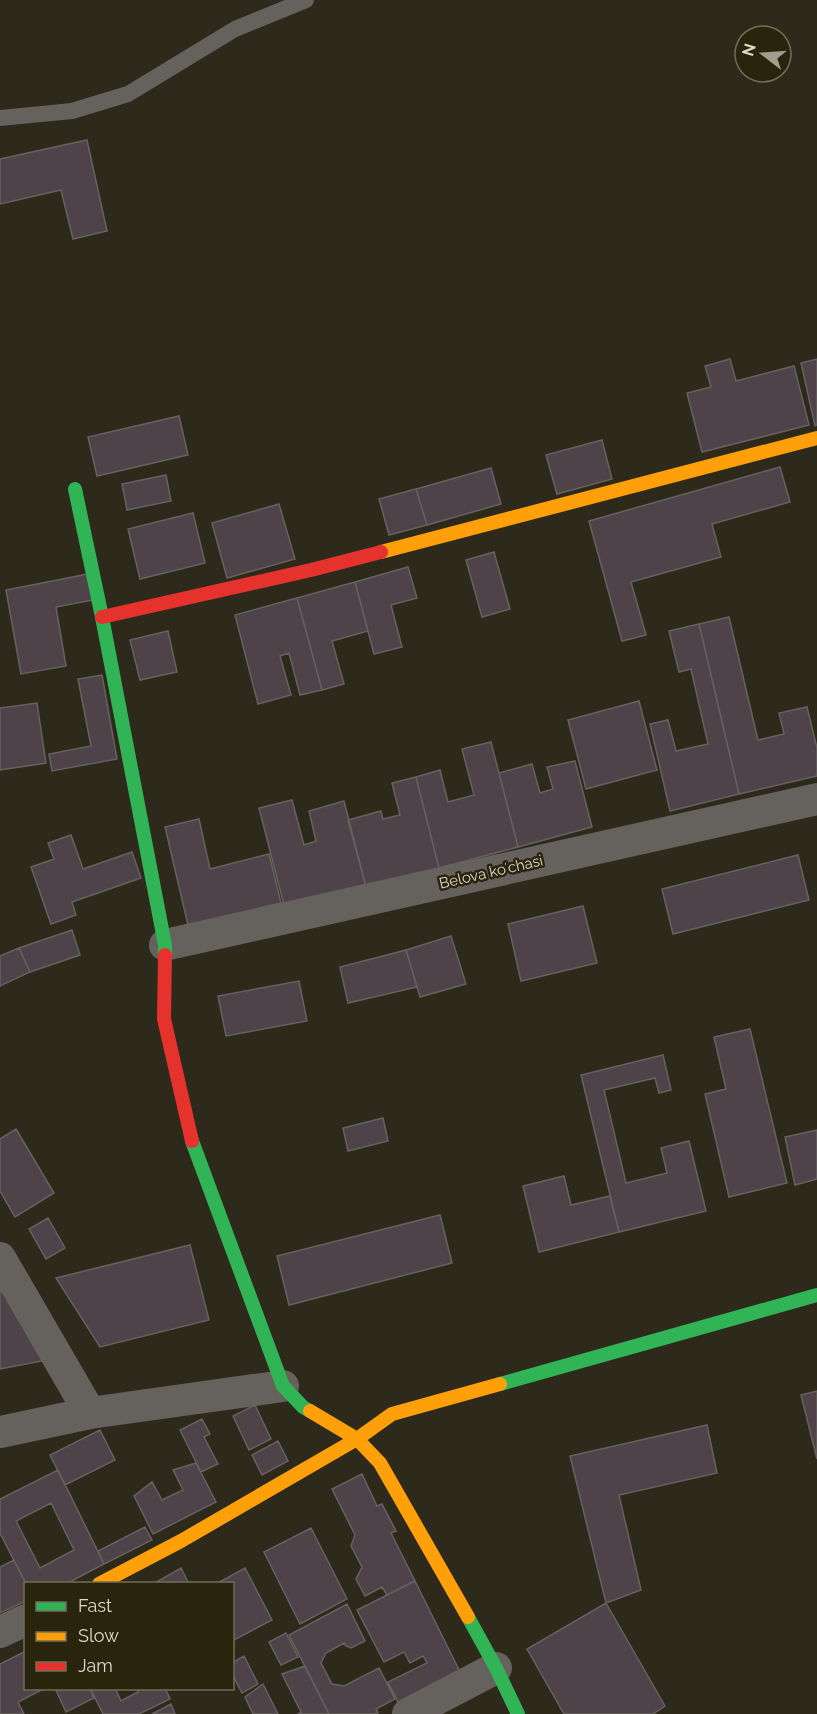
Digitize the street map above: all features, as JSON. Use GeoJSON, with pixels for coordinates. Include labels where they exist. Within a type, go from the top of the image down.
{"type":"FeatureCollection","features":[{"type":"Feature","properties":{"kind":"street"},"geometry":{"type":"LineString","coordinates":[[102,617],[311,570],[817,438]]}},
{"type":"Feature","properties":{"kind":"street"},"geometry":{"type":"LineString","coordinates":[[75,489],[165,945],[165,1019],[191,1139],[283,1386],[303,1407],[357,1439],[380,1463],[495,1668],[518,1714]]}},
{"type":"Feature","properties":{"kind":"street","name":"Belova koʻchasi"},"geometry":{"type":"LineString","coordinates":[[165,945],[817,799]]}},
{"type":"Feature","properties":{"kind":"street"},"geometry":{"type":"LineString","coordinates":[[0,1258],[90,1413]]}},
{"type":"Feature","properties":{"kind":"street"},"geometry":{"type":"LineString","coordinates":[[103,1582],[181,1542],[357,1439],[392,1414],[817,1295]]}},
{"type":"Feature","properties":{"kind":"street"},"geometry":{"type":"LineString","coordinates":[[0,1432],[90,1413],[283,1386]]}},
{"type":"Feature","properties":{"kind":"street"},"geometry":{"type":"LineString","coordinates":[[0,1632],[24,1621]]}},
{"type":"Feature","properties":{"kind":"street"},"geometry":{"type":"LineString","coordinates":[[408,1714],[495,1668]]}},
{"type":"Feature","properties":{"kind":"lane"},"geometry":{"type":"LineString","coordinates":[[0,118],[72,111],[128,94],[235,29],[306,0]]}},
{"type":"Feature","properties":{"kind":"building"},"geometry":{"type":"Polygon","coordinates":[[[87,140],[107,231],[73,239],[61,190],[0,204],[0,159],[87,140]]]}},
{"type":"Feature","properties":{"kind":"building"},"geometry":{"type":"Polygon","coordinates":[[[730,359],[736,381],[794,366],[809,425],[702,452],[687,393],[711,387],[705,366],[730,359]]]}},
{"type":"Feature","properties":{"kind":"building"},"geometry":{"type":"Polygon","coordinates":[[[817,359],[817,425],[815,426],[801,363],[817,359]]]}},
{"type":"Feature","properties":{"kind":"building"},"geometry":{"type":"Polygon","coordinates":[[[179,416],[188,455],[97,476],[88,437],[179,416]]]}},
{"type":"Feature","properties":{"kind":"building"},"geometry":{"type":"Polygon","coordinates":[[[602,440],[612,479],[557,494],[546,455],[602,440]]]}},
{"type":"Feature","properties":{"kind":"building"},"geometry":{"type":"Polygon","coordinates":[[[780,467],[790,502],[712,524],[721,557],[631,582],[646,635],[622,641],[589,521],[780,467]]]}},
{"type":"Feature","properties":{"kind":"building"},"geometry":{"type":"Polygon","coordinates":[[[491,468],[501,504],[427,525],[416,489],[491,468]]]}},
{"type":"Feature","properties":{"kind":"building"},"geometry":{"type":"Polygon","coordinates":[[[166,475],[171,501],[127,510],[122,484],[166,475]]]}},
{"type":"Feature","properties":{"kind":"building"},"geometry":{"type":"Polygon","coordinates":[[[416,489],[427,525],[389,535],[379,499],[416,489]]]}},
{"type":"Feature","properties":{"kind":"building"},"geometry":{"type":"Polygon","coordinates":[[[279,504],[295,559],[227,578],[212,523],[279,504]]]}},
{"type":"Feature","properties":{"kind":"building"},"geometry":{"type":"Polygon","coordinates":[[[193,513],[205,563],[140,579],[128,529],[193,513]]]}},
{"type":"Feature","properties":{"kind":"building"},"geometry":{"type":"Polygon","coordinates":[[[494,552],[510,609],[482,617],[466,560],[494,552]]]}},
{"type":"Feature","properties":{"kind":"building"},"geometry":{"type":"Polygon","coordinates":[[[408,567],[417,598],[391,605],[402,647],[374,654],[355,582],[408,567]]]}},
{"type":"Feature","properties":{"kind":"building"},"geometry":{"type":"Polygon","coordinates":[[[88,574],[93,600],[56,607],[66,666],[21,674],[6,590],[88,574]]]}},
{"type":"Feature","properties":{"kind":"building"},"geometry":{"type":"Polygon","coordinates":[[[355,582],[368,631],[332,641],[344,684],[322,690],[297,598],[355,582]]]}},
{"type":"Feature","properties":{"kind":"building"},"geometry":{"type":"Polygon","coordinates":[[[297,598],[322,690],[300,695],[289,653],[280,656],[291,695],[258,704],[235,615],[297,598]]]}},
{"type":"Feature","properties":{"kind":"building"},"geometry":{"type":"Polygon","coordinates":[[[729,617],[758,740],[784,734],[779,713],[807,707],[817,748],[817,776],[739,794],[699,624],[729,617]]]}},
{"type":"Feature","properties":{"kind":"building"},"geometry":{"type":"Polygon","coordinates":[[[699,624],[739,794],[670,811],[650,724],[668,720],[676,751],[708,744],[691,669],[679,672],[669,631],[699,624]]]}},
{"type":"Feature","properties":{"kind":"building"},"geometry":{"type":"Polygon","coordinates":[[[168,631],[177,672],[140,680],[130,640],[168,631]]]}},
{"type":"Feature","properties":{"kind":"building"},"geometry":{"type":"Polygon","coordinates":[[[102,675],[117,759],[52,771],[49,754],[91,746],[78,679],[102,675]]]}},
{"type":"Feature","properties":{"kind":"building"},"geometry":{"type":"Polygon","coordinates":[[[639,701],[657,770],[586,789],[568,720],[639,701]]]}},
{"type":"Feature","properties":{"kind":"building"},"geometry":{"type":"Polygon","coordinates":[[[37,703],[46,763],[0,770],[0,708],[37,703]]]}},
{"type":"Feature","properties":{"kind":"building"},"geometry":{"type":"Polygon","coordinates":[[[491,742],[518,847],[439,868],[416,777],[440,770],[448,802],[474,795],[462,749],[491,742]]]}},
{"type":"Feature","properties":{"kind":"building"},"geometry":{"type":"Polygon","coordinates":[[[575,761],[592,827],[518,847],[499,773],[532,764],[540,793],[553,789],[547,767],[575,761]]]}},
{"type":"Feature","properties":{"kind":"building"},"geometry":{"type":"Polygon","coordinates":[[[416,777],[439,868],[366,887],[348,820],[381,811],[383,819],[400,815],[392,783],[416,777]]]}},
{"type":"Feature","properties":{"kind":"building"},"geometry":{"type":"Polygon","coordinates":[[[292,800],[304,845],[316,841],[309,811],[344,801],[366,887],[285,909],[259,808],[292,800]]]}},
{"type":"Feature","properties":{"kind":"building"},"geometry":{"type":"Polygon","coordinates":[[[199,819],[210,869],[269,854],[281,903],[188,925],[165,827],[199,819]]]}},
{"type":"Feature","properties":{"kind":"building"},"geometry":{"type":"Polygon","coordinates":[[[71,835],[83,869],[132,852],[141,878],[72,902],[76,915],[51,924],[31,867],[54,859],[48,843],[71,835]]]}},
{"type":"Feature","properties":{"kind":"building"},"geometry":{"type":"Polygon","coordinates":[[[798,855],[809,900],[673,934],[662,889],[798,855]]]}},
{"type":"Feature","properties":{"kind":"building"},"geometry":{"type":"Polygon","coordinates":[[[583,906],[597,963],[521,981],[508,924],[583,906]]]}},
{"type":"Feature","properties":{"kind":"building"},"geometry":{"type":"Polygon","coordinates":[[[72,930],[80,955],[30,972],[19,948],[72,930]]]}},
{"type":"Feature","properties":{"kind":"building"},"geometry":{"type":"Polygon","coordinates":[[[451,936],[466,984],[420,997],[406,950],[451,936]]]}},
{"type":"Feature","properties":{"kind":"building"},"geometry":{"type":"Polygon","coordinates":[[[19,948],[30,972],[0,986],[0,956],[19,948]]]}},
{"type":"Feature","properties":{"kind":"building"},"geometry":{"type":"Polygon","coordinates":[[[406,950],[417,987],[348,1003],[340,967],[406,950]]]}},
{"type":"Feature","properties":{"kind":"building"},"geometry":{"type":"Polygon","coordinates":[[[299,981],[307,1021],[226,1036],[218,996],[299,981]]]}},
{"type":"Feature","properties":{"kind":"building"},"geometry":{"type":"Polygon","coordinates":[[[750,1029],[787,1183],[729,1197],[705,1094],[726,1089],[714,1037],[750,1029]]]}},
{"type":"Feature","properties":{"kind":"building"},"geometry":{"type":"Polygon","coordinates":[[[663,1055],[671,1090],[659,1093],[655,1078],[604,1090],[626,1183],[667,1173],[661,1148],[689,1141],[706,1211],[619,1232],[581,1075],[663,1055]]]}},
{"type":"Feature","properties":{"kind":"building"},"geometry":{"type":"Polygon","coordinates":[[[383,1118],[388,1141],[348,1151],[343,1128],[383,1118]]]}},
{"type":"Feature","properties":{"kind":"building"},"geometry":{"type":"Polygon","coordinates":[[[16,1129],[54,1193],[15,1217],[0,1191],[0,1139],[16,1129]]]}},
{"type":"Feature","properties":{"kind":"building"},"geometry":{"type":"Polygon","coordinates":[[[817,1130],[817,1179],[795,1185],[785,1137],[817,1130]]]}},
{"type":"Feature","properties":{"kind":"building"},"geometry":{"type":"Polygon","coordinates":[[[564,1176],[571,1205],[610,1196],[619,1232],[539,1252],[523,1186],[564,1176]]]}},
{"type":"Feature","properties":{"kind":"building"},"geometry":{"type":"Polygon","coordinates":[[[440,1215],[452,1263],[289,1305],[277,1256],[440,1215]]]}},
{"type":"Feature","properties":{"kind":"building"},"geometry":{"type":"Polygon","coordinates":[[[48,1218],[65,1248],[46,1259],[29,1229],[48,1218]]]}},
{"type":"Feature","properties":{"kind":"building"},"geometry":{"type":"Polygon","coordinates":[[[190,1245],[209,1320],[100,1347],[56,1278],[190,1245]]]}},
{"type":"Feature","properties":{"kind":"building"},"geometry":{"type":"Polygon","coordinates":[[[0,1289],[52,1359],[0,1369],[0,1289]]]}},
{"type":"Feature","properties":{"kind":"building"},"geometry":{"type":"Polygon","coordinates":[[[817,1391],[817,1459],[801,1395],[817,1391]]]}},
{"type":"Feature","properties":{"kind":"building"},"geometry":{"type":"Polygon","coordinates":[[[255,1405],[271,1439],[249,1450],[233,1416],[255,1405]]]}},
{"type":"Feature","properties":{"kind":"building"},"geometry":{"type":"Polygon","coordinates":[[[202,1419],[210,1434],[204,1437],[218,1464],[201,1472],[180,1430],[202,1419]]]}},
{"type":"Feature","properties":{"kind":"building"},"geometry":{"type":"Polygon","coordinates":[[[707,1425],[717,1473],[619,1495],[641,1590],[606,1603],[570,1456],[707,1425]]]}},
{"type":"Feature","properties":{"kind":"building"},"geometry":{"type":"Polygon","coordinates":[[[100,1430],[115,1460],[65,1485],[50,1455],[100,1430]]]}},
{"type":"Feature","properties":{"kind":"building"},"geometry":{"type":"Polygon","coordinates":[[[278,1441],[288,1461],[262,1475],[252,1455],[278,1441]]]}},
{"type":"Feature","properties":{"kind":"building"},"geometry":{"type":"Polygon","coordinates":[[[196,1463],[216,1502],[153,1534],[134,1496],[152,1482],[162,1500],[183,1490],[173,1470],[196,1463]]]}},
{"type":"Feature","properties":{"kind":"building"},"geometry":{"type":"Polygon","coordinates":[[[58,1470],[104,1564],[70,1582],[25,1582],[0,1533],[0,1499],[58,1470]],[[51,1503],[16,1521],[40,1568],[74,1550],[51,1503]]]}},
{"type":"Feature","properties":{"kind":"building"},"geometry":{"type":"Polygon","coordinates":[[[362,1474],[377,1506],[382,1504],[396,1531],[391,1533],[415,1581],[387,1595],[382,1587],[365,1596],[356,1579],[362,1567],[351,1546],[355,1535],[332,1489],[362,1474]]]}},
{"type":"Feature","properties":{"kind":"building"},"geometry":{"type":"Polygon","coordinates":[[[145,1527],[152,1540],[104,1564],[98,1551],[145,1527]]]}},
{"type":"Feature","properties":{"kind":"building"},"geometry":{"type":"Polygon","coordinates":[[[311,1528],[347,1599],[300,1624],[264,1552],[311,1528]]]}},
{"type":"Feature","properties":{"kind":"building"},"geometry":{"type":"Polygon","coordinates":[[[14,1560],[25,1582],[24,1602],[0,1613],[0,1567],[14,1560]]]}},
{"type":"Feature","properties":{"kind":"building"},"geometry":{"type":"Polygon","coordinates":[[[181,1568],[188,1582],[156,1582],[181,1568]]]}},
{"type":"Feature","properties":{"kind":"building"},"geometry":{"type":"Polygon","coordinates":[[[245,1568],[272,1620],[234,1640],[234,1582],[220,1582],[245,1568]]]}},
{"type":"Feature","properties":{"kind":"building"},"geometry":{"type":"Polygon","coordinates":[[[415,1581],[462,1676],[400,1706],[388,1682],[427,1663],[423,1656],[410,1663],[404,1652],[384,1662],[357,1610],[415,1581]]]}},
{"type":"Feature","properties":{"kind":"building"},"geometry":{"type":"Polygon","coordinates":[[[606,1603],[665,1706],[653,1714],[564,1714],[527,1649],[606,1603]]]}},
{"type":"Feature","properties":{"kind":"building"},"geometry":{"type":"Polygon","coordinates":[[[347,1604],[365,1641],[351,1648],[344,1643],[326,1653],[321,1663],[332,1684],[344,1686],[379,1668],[395,1699],[376,1709],[378,1713],[375,1714],[329,1714],[289,1635],[347,1604]]]}},
{"type":"Feature","properties":{"kind":"building"},"geometry":{"type":"Polygon","coordinates":[[[286,1633],[298,1657],[281,1665],[269,1642],[286,1633]]]}},
{"type":"Feature","properties":{"kind":"building"},"geometry":{"type":"Polygon","coordinates":[[[24,1652],[24,1690],[41,1690],[18,1702],[24,1714],[0,1714],[0,1664],[24,1652]]]}},
{"type":"Feature","properties":{"kind":"building"},"geometry":{"type":"Polygon","coordinates":[[[244,1656],[258,1684],[242,1693],[234,1678],[234,1662],[244,1656]]]}},
{"type":"Feature","properties":{"kind":"building"},"geometry":{"type":"Polygon","coordinates":[[[305,1666],[329,1714],[298,1714],[301,1712],[282,1674],[305,1666]]]}},
{"type":"Feature","properties":{"kind":"building"},"geometry":{"type":"Polygon","coordinates":[[[263,1684],[278,1714],[253,1714],[245,1697],[263,1684]]]}},
{"type":"Feature","properties":{"kind":"building"},"geometry":{"type":"Polygon","coordinates":[[[56,1690],[91,1690],[94,1698],[66,1712],[56,1690]]]}},
{"type":"Feature","properties":{"kind":"building"},"geometry":{"type":"Polygon","coordinates":[[[91,1690],[116,1690],[121,1701],[138,1692],[137,1690],[166,1690],[170,1699],[139,1714],[103,1714],[91,1690]]]}},
{"type":"Feature","properties":{"kind":"building"},"geometry":{"type":"Polygon","coordinates":[[[171,1704],[175,1714],[152,1714],[171,1704]]]}},
{"type":"Feature","properties":{"kind":"traffic: fast"},"geometry":{"type":"LineString","coordinates":[[75,489],[102,617],[165,945],[165,955]]}},
{"type":"Feature","properties":{"kind":"traffic: fast"},"geometry":{"type":"LineString","coordinates":[[192,1141],[283,1386],[303,1407],[310,1411]]}},
{"type":"Feature","properties":{"kind":"traffic: fast"},"geometry":{"type":"LineString","coordinates":[[500,1384],[817,1295]]}},
{"type":"Feature","properties":{"kind":"traffic: fast"},"geometry":{"type":"LineString","coordinates":[[468,1617],[518,1714]]}},
{"type":"Feature","properties":{"kind":"traffic: slow"},"geometry":{"type":"LineString","coordinates":[[381,552],[817,438]]}},
{"type":"Feature","properties":{"kind":"traffic: slow"},"geometry":{"type":"LineString","coordinates":[[103,1582],[181,1541],[357,1439],[392,1414],[500,1384]]}},
{"type":"Feature","properties":{"kind":"traffic: slow"},"geometry":{"type":"LineString","coordinates":[[310,1411],[357,1439],[380,1463],[468,1617]]}},
{"type":"Feature","properties":{"kind":"traffic: jam"},"geometry":{"type":"LineString","coordinates":[[102,617],[381,552]]}},
{"type":"Feature","properties":{"kind":"traffic: jam"},"geometry":{"type":"LineString","coordinates":[[165,955],[164,1019],[192,1141]]}}]}
